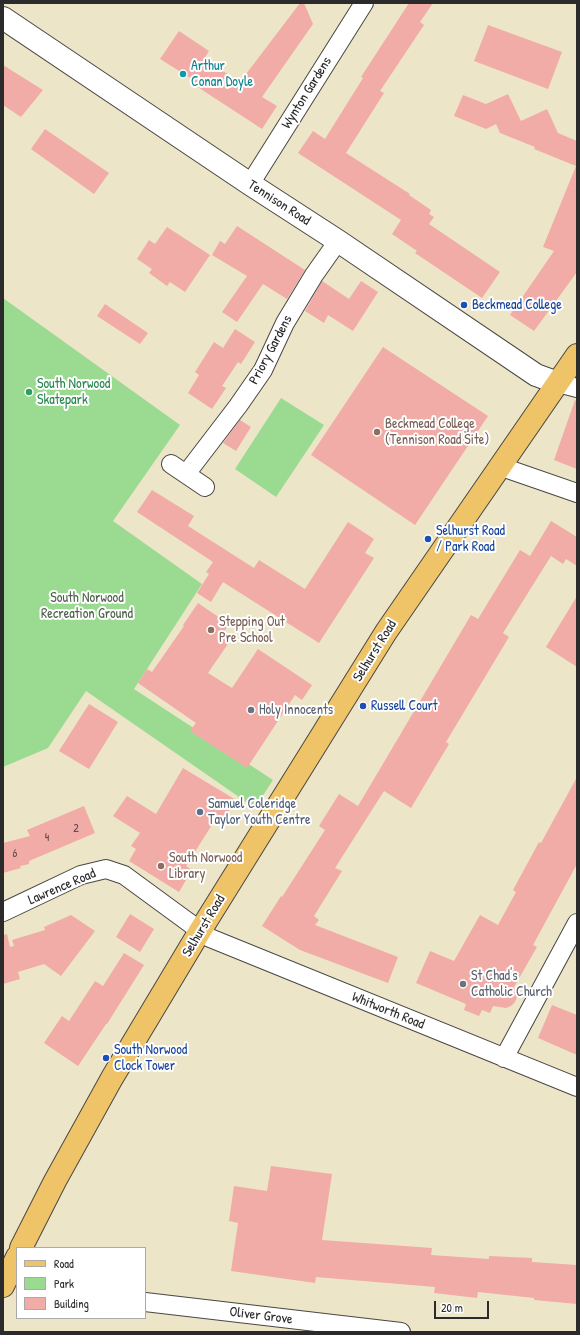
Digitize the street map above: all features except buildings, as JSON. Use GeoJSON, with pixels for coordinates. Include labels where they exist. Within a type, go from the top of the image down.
{"type":"FeatureCollection","features":[{"type":"Feature","properties":{"kind":"main road","name":"Selhurst Road"},"geometry":{"type":"LineString","coordinates":[[22,1247],[112,1078],[200,931],[386,632],[499,466],[567,385],[577,355]]}},
{"type":"Feature","properties":{"kind":"street","name":"Wynton Gardens"},"geometry":{"type":"LineString","coordinates":[[250,184],[364,3]]}},
{"type":"Feature","properties":{"kind":"street","name":"Tennison Road"},"geometry":{"type":"LineString","coordinates":[[3,18],[536,375],[567,385]]}},
{"type":"Feature","properties":{"kind":"street","name":"Priory Gardens"},"geometry":{"type":"LineString","coordinates":[[204,487],[179,469],[212,439],[238,406],[263,370],[285,323],[314,275],[338,241]]}},
{"type":"Feature","properties":{"kind":"street"},"geometry":{"type":"LineString","coordinates":[[499,466],[577,493]]}},
{"type":"Feature","properties":{"kind":"street","name":"Lawrence Road"},"geometry":{"type":"LineString","coordinates":[[3,912],[81,876],[106,869],[124,875],[200,931]]}},
{"type":"Feature","properties":{"kind":"street"},"geometry":{"type":"LineString","coordinates":[[504,1058],[577,923]]}},
{"type":"Feature","properties":{"kind":"street","name":"Whitworth Road"},"geometry":{"type":"LineString","coordinates":[[200,931],[210,938],[241,952],[577,1087]]}},
{"type":"Feature","properties":{"kind":"street","name":"Oliver Grove"},"geometry":{"type":"LineString","coordinates":[[146,1302],[401,1332]]}},
{"type":"Feature","properties":{"kind":"green space","name":"South Norwood Recreation Ground"},"geometry":{"type":"Polygon","coordinates":[[[3,298],[180,425],[113,521],[202,584],[134,689],[273,780],[255,808],[86,691],[48,748],[3,767],[3,298]]]}},
{"type":"Feature","properties":{"kind":"green space"},"geometry":{"type":"Polygon","coordinates":[[[281,398],[324,425],[276,497],[235,469],[281,398]]]}},
{"type":"Feature","properties":{"kind":"place","name":"Arthur Conan Doyle"},"geometry":{"type":"Point","coordinates":[183,74]}},
{"type":"Feature","properties":{"kind":"place","name":"Beckmead College"},"geometry":{"type":"Point","coordinates":[464,305]}},
{"type":"Feature","properties":{"kind":"place","name":"South Norwood Skatepark"},"geometry":{"type":"Point","coordinates":[29,392]}},
{"type":"Feature","properties":{"kind":"place","name":"Beckmead College (Tennison Road Site)"},"geometry":{"type":"Point","coordinates":[377,432]}},
{"type":"Feature","properties":{"kind":"place","name":"Selhurst Road / Park Road"},"geometry":{"type":"Point","coordinates":[428,539]}},
{"type":"Feature","properties":{"kind":"place","name":"Stepping Out Pre School"},"geometry":{"type":"Point","coordinates":[211,630]}},
{"type":"Feature","properties":{"kind":"place","name":"Russell Court"},"geometry":{"type":"Point","coordinates":[363,706]}},
{"type":"Feature","properties":{"kind":"place","name":"Holy Innocents"},"geometry":{"type":"Point","coordinates":[251,710]}},
{"type":"Feature","properties":{"kind":"place","name":"Samuel Coleridge Taylor Youth Centre"},"geometry":{"type":"Point","coordinates":[200,812]}},
{"type":"Feature","properties":{"kind":"place","name":"South Norwood Library"},"geometry":{"type":"Point","coordinates":[161,866]}},
{"type":"Feature","properties":{"kind":"place","name":"St Chad's Catholic Church"},"geometry":{"type":"Point","coordinates":[463,984]}},
{"type":"Feature","properties":{"kind":"place","name":"South Norwood Clock Tower"},"geometry":{"type":"Point","coordinates":[106,1058]}}]}
